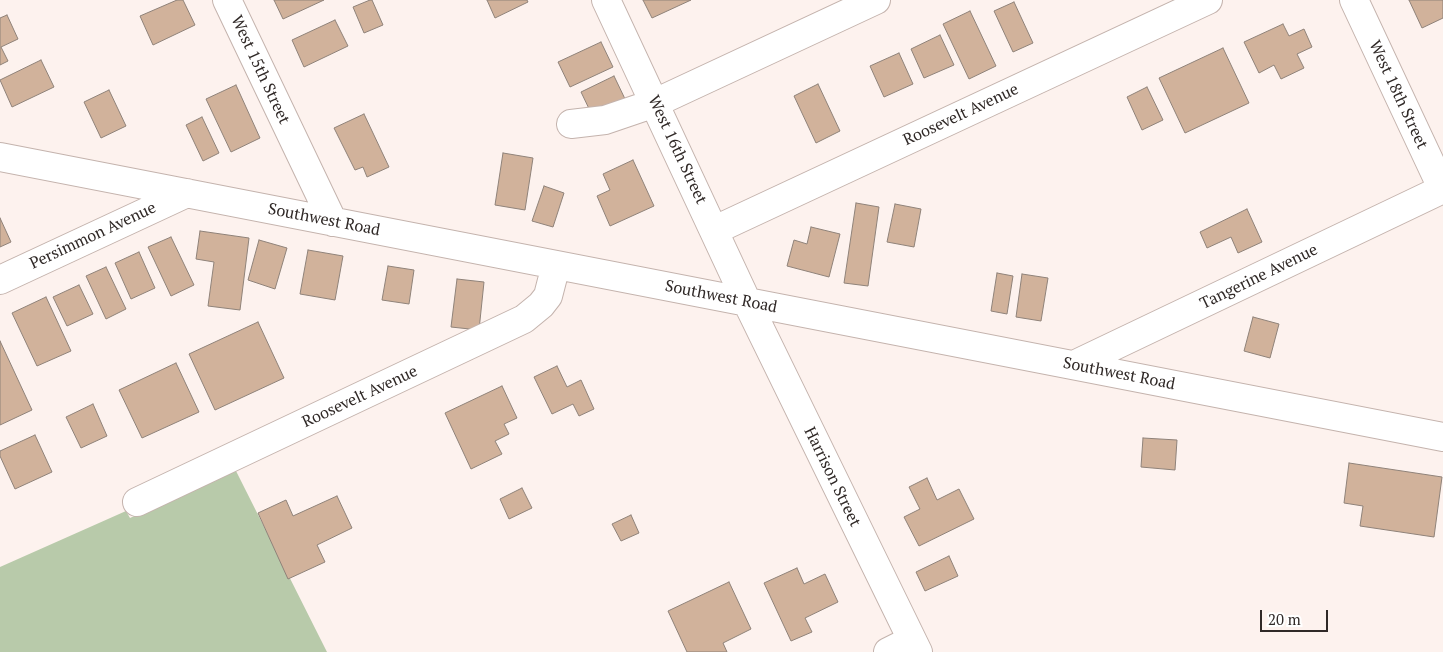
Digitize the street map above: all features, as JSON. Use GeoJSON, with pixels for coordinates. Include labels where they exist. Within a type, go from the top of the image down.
{"type":"FeatureCollection","features":[{"type":"Feature","properties":{"kind":"street","name":"West 15th Street"},"geometry":{"type":"LineString","coordinates":[[226,0],[333,222]]}},
{"type":"Feature","properties":{"kind":"street","name":"West 16th Street"},"geometry":{"type":"LineString","coordinates":[[606,0],[747,302]]}},
{"type":"Feature","properties":{"kind":"street"},"geometry":{"type":"LineString","coordinates":[[571,124],[605,120],[655,103],[876,0]]}},
{"type":"Feature","properties":{"kind":"street","name":"Roosevelt Avenue"},"geometry":{"type":"LineString","coordinates":[[715,230],[1208,0]]}},
{"type":"Feature","properties":{"kind":"street","name":"West 18th Street"},"geometry":{"type":"LineString","coordinates":[[1354,0],[1443,190]]}},
{"type":"Feature","properties":{"kind":"street","name":"Southwest Road"},"geometry":{"type":"LineString","coordinates":[[0,157],[1443,437]]}},
{"type":"Feature","properties":{"kind":"street","name":"Tangerine Avenue"},"geometry":{"type":"LineString","coordinates":[[1074,366],[1443,190]]}},
{"type":"Feature","properties":{"kind":"street","name":"Persimmon Avenue"},"geometry":{"type":"LineString","coordinates":[[0,280],[187,193]]}},
{"type":"Feature","properties":{"kind":"street","name":"Roosevelt Avenue"},"geometry":{"type":"LineString","coordinates":[[137,502],[524,319],[541,305],[548,296],[556,265]]}},
{"type":"Feature","properties":{"kind":"street","name":"Harrison Street"},"geometry":{"type":"LineString","coordinates":[[747,302],[915,646]]}},
{"type":"Feature","properties":{"kind":"street"},"geometry":{"type":"LineString","coordinates":[[888,652],[915,646]]}},
{"type":"Feature","properties":{"kind":"green space"},"geometry":{"type":"Polygon","coordinates":[[[235,469],[327,652],[0,652],[0,567],[126,511],[130,518],[235,469]]]}},
{"type":"Feature","properties":{"kind":"building"},"geometry":{"type":"Polygon","coordinates":[[[177,0],[183,0],[195,25],[153,45],[140,16],[177,0]]]}},
{"type":"Feature","properties":{"kind":"building"},"geometry":{"type":"Polygon","coordinates":[[[274,0],[324,0],[283,19],[274,0]]]}},
{"type":"Feature","properties":{"kind":"building"},"geometry":{"type":"Polygon","coordinates":[[[372,0],[383,25],[364,33],[353,7],[372,0]]]}},
{"type":"Feature","properties":{"kind":"building"},"geometry":{"type":"Polygon","coordinates":[[[487,0],[527,0],[528,2],[495,18],[487,0]]]}},
{"type":"Feature","properties":{"kind":"building"},"geometry":{"type":"Polygon","coordinates":[[[643,0],[691,0],[652,18],[643,0]]]}},
{"type":"Feature","properties":{"kind":"building"},"geometry":{"type":"Polygon","coordinates":[[[1409,0],[1443,0],[1443,18],[1422,28],[1409,0]]]}},
{"type":"Feature","properties":{"kind":"building"},"geometry":{"type":"Polygon","coordinates":[[[1014,2],[1033,43],[1013,52],[994,11],[1014,2]]]}},
{"type":"Feature","properties":{"kind":"building"},"geometry":{"type":"Polygon","coordinates":[[[970,11],[996,66],[969,79],[943,24],[970,11]]]}},
{"type":"Feature","properties":{"kind":"building"},"geometry":{"type":"Polygon","coordinates":[[[7,15],[18,39],[1,47],[8,61],[0,65],[0,18],[7,15]]]}},
{"type":"Feature","properties":{"kind":"building"},"geometry":{"type":"Polygon","coordinates":[[[335,20],[348,46],[304,67],[292,40],[335,20]]]}},
{"type":"Feature","properties":{"kind":"building"},"geometry":{"type":"Polygon","coordinates":[[[1283,24],[1289,36],[1304,29],[1312,47],[1297,54],[1304,68],[1281,79],[1274,65],[1259,73],[1244,42],[1283,24]]]}},
{"type":"Feature","properties":{"kind":"building"},"geometry":{"type":"Polygon","coordinates":[[[940,35],[954,65],[924,78],[911,49],[940,35]]]}},
{"type":"Feature","properties":{"kind":"building"},"geometry":{"type":"Polygon","coordinates":[[[601,42],[613,67],[570,87],[558,62],[601,42]]]}},
{"type":"Feature","properties":{"kind":"building"},"geometry":{"type":"Polygon","coordinates":[[[1223,48],[1249,103],[1185,133],[1159,78],[1223,48]]]}},
{"type":"Feature","properties":{"kind":"building"},"geometry":{"type":"Polygon","coordinates":[[[899,53],[913,84],[884,97],[870,66],[899,53]]]}},
{"type":"Feature","properties":{"kind":"building"},"geometry":{"type":"Polygon","coordinates":[[[41,60],[54,87],[12,107],[0,80],[41,60]]]}},
{"type":"Feature","properties":{"kind":"building"},"geometry":{"type":"Polygon","coordinates":[[[614,76],[626,101],[593,117],[581,92],[614,76]]]}},
{"type":"Feature","properties":{"kind":"building"},"geometry":{"type":"Polygon","coordinates":[[[818,84],[840,131],[816,143],[794,96],[818,84]]]}},
{"type":"Feature","properties":{"kind":"building"},"geometry":{"type":"Polygon","coordinates":[[[236,85],[260,138],[231,152],[206,99],[236,85]]]}},
{"type":"Feature","properties":{"kind":"building"},"geometry":{"type":"Polygon","coordinates":[[[1147,87],[1163,120],[1142,130],[1127,97],[1147,87]]]}},
{"type":"Feature","properties":{"kind":"building"},"geometry":{"type":"Polygon","coordinates":[[[109,90],[126,126],[101,138],[84,102],[109,90]]]}},
{"type":"Feature","properties":{"kind":"building"},"geometry":{"type":"Polygon","coordinates":[[[364,114],[389,167],[367,177],[363,167],[355,170],[334,128],[364,114]]]}},
{"type":"Feature","properties":{"kind":"building"},"geometry":{"type":"Polygon","coordinates":[[[202,117],[219,153],[203,161],[186,125],[202,117]]]}},
{"type":"Feature","properties":{"kind":"building"},"geometry":{"type":"Polygon","coordinates":[[[503,153],[533,158],[525,210],[495,205],[503,153]]]}},
{"type":"Feature","properties":{"kind":"building"},"geometry":{"type":"Polygon","coordinates":[[[633,160],[654,206],[610,226],[597,196],[610,190],[603,174],[633,160]]]}},
{"type":"Feature","properties":{"kind":"building"},"geometry":{"type":"Polygon","coordinates":[[[544,186],[564,193],[553,227],[532,221],[544,186]]]}},
{"type":"Feature","properties":{"kind":"building"},"geometry":{"type":"Polygon","coordinates":[[[856,203],[879,207],[868,286],[844,283],[856,203]]]}},
{"type":"Feature","properties":{"kind":"building"},"geometry":{"type":"Polygon","coordinates":[[[895,204],[921,209],[914,247],[887,242],[895,204]]]}},
{"type":"Feature","properties":{"kind":"building"},"geometry":{"type":"Polygon","coordinates":[[[1247,209],[1262,242],[1238,253],[1231,237],[1207,248],[1200,232],[1247,209]]]}},
{"type":"Feature","properties":{"kind":"building"},"geometry":{"type":"Polygon","coordinates":[[[0,218],[11,242],[0,247],[0,218]]]}},
{"type":"Feature","properties":{"kind":"building"},"geometry":{"type":"Polygon","coordinates":[[[811,227],[840,234],[829,277],[787,266],[794,240],[807,244],[811,227]]]}},
{"type":"Feature","properties":{"kind":"building"},"geometry":{"type":"Polygon","coordinates":[[[200,231],[249,238],[240,310],[208,306],[214,262],[196,259],[200,231]]]}},
{"type":"Feature","properties":{"kind":"building"},"geometry":{"type":"Polygon","coordinates":[[[171,237],[194,285],[171,296],[148,247],[171,237]]]}},
{"type":"Feature","properties":{"kind":"building"},"geometry":{"type":"Polygon","coordinates":[[[259,240],[287,248],[275,289],[248,280],[259,240]]]}},
{"type":"Feature","properties":{"kind":"building"},"geometry":{"type":"Polygon","coordinates":[[[308,250],[343,256],[335,300],[300,294],[308,250]]]}},
{"type":"Feature","properties":{"kind":"building"},"geometry":{"type":"Polygon","coordinates":[[[139,252],[155,288],[131,299],[115,263],[139,252]]]}},
{"type":"Feature","properties":{"kind":"building"},"geometry":{"type":"Polygon","coordinates":[[[388,266],[414,270],[409,304],[382,300],[388,266]]]}},
{"type":"Feature","properties":{"kind":"building"},"geometry":{"type":"Polygon","coordinates":[[[106,267],[126,309],[106,319],[86,276],[106,267]]]}},
{"type":"Feature","properties":{"kind":"building"},"geometry":{"type":"Polygon","coordinates":[[[997,273],[1013,276],[1007,314],[991,311],[997,273]]]}},
{"type":"Feature","properties":{"kind":"building"},"geometry":{"type":"Polygon","coordinates":[[[1022,274],[1048,278],[1041,321],[1016,317],[1022,274]]]}},
{"type":"Feature","properties":{"kind":"building"},"geometry":{"type":"Polygon","coordinates":[[[457,279],[484,282],[479,330],[451,327],[457,279]]]}},
{"type":"Feature","properties":{"kind":"building"},"geometry":{"type":"Polygon","coordinates":[[[79,285],[93,314],[67,326],[53,297],[79,285]]]}},
{"type":"Feature","properties":{"kind":"building"},"geometry":{"type":"Polygon","coordinates":[[[46,297],[71,351],[37,366],[12,313],[46,297]]]}},
{"type":"Feature","properties":{"kind":"building"},"geometry":{"type":"Polygon","coordinates":[[[1253,317],[1279,324],[1270,358],[1244,351],[1253,317]]]}},
{"type":"Feature","properties":{"kind":"building"},"geometry":{"type":"Polygon","coordinates":[[[258,322],[284,378],[215,410],[189,354],[258,322]]]}},
{"type":"Feature","properties":{"kind":"building"},"geometry":{"type":"Polygon","coordinates":[[[0,341],[32,410],[0,425],[0,341]]]}},
{"type":"Feature","properties":{"kind":"building"},"geometry":{"type":"Polygon","coordinates":[[[176,363],[199,412],[142,438],[119,390],[176,363]]]}},
{"type":"Feature","properties":{"kind":"building"},"geometry":{"type":"Polygon","coordinates":[[[557,366],[567,387],[581,380],[594,409],[579,416],[573,404],[552,414],[534,377],[557,366]]]}},
{"type":"Feature","properties":{"kind":"building"},"geometry":{"type":"Polygon","coordinates":[[[502,386],[517,418],[504,424],[509,434],[495,441],[502,454],[471,469],[445,413],[502,386]]]}},
{"type":"Feature","properties":{"kind":"building"},"geometry":{"type":"Polygon","coordinates":[[[93,404],[107,436],[81,448],[66,417],[93,404]]]}},
{"type":"Feature","properties":{"kind":"building"},"geometry":{"type":"Polygon","coordinates":[[[35,435],[52,472],[15,489],[0,456],[0,451],[35,435]]]}},
{"type":"Feature","properties":{"kind":"building"},"geometry":{"type":"Polygon","coordinates":[[[1143,438],[1177,440],[1175,470],[1141,467],[1143,438]]]}},
{"type":"Feature","properties":{"kind":"building"},"geometry":{"type":"Polygon","coordinates":[[[1349,463],[1442,477],[1434,537],[1360,526],[1363,506],[1344,503],[1349,463]]]}},
{"type":"Feature","properties":{"kind":"building"},"geometry":{"type":"Polygon","coordinates":[[[927,478],[937,500],[959,489],[974,519],[919,546],[904,517],[920,509],[909,487],[927,478]]]}},
{"type":"Feature","properties":{"kind":"building"},"geometry":{"type":"Polygon","coordinates":[[[522,488],[532,508],[509,519],[500,499],[522,488]]]}},
{"type":"Feature","properties":{"kind":"building"},"geometry":{"type":"Polygon","coordinates":[[[337,496],[352,528],[317,545],[325,562],[288,579],[258,513],[286,500],[293,516],[337,496]]]}},
{"type":"Feature","properties":{"kind":"building"},"geometry":{"type":"Polygon","coordinates":[[[631,515],[639,533],[621,541],[612,524],[631,515]]]}},
{"type":"Feature","properties":{"kind":"building"},"geometry":{"type":"Polygon","coordinates":[[[949,556],[958,576],[925,591],[916,572],[949,556]]]}},
{"type":"Feature","properties":{"kind":"building"},"geometry":{"type":"Polygon","coordinates":[[[797,568],[804,584],[825,574],[838,602],[805,618],[812,632],[791,641],[764,583],[797,568]]]}},
{"type":"Feature","properties":{"kind":"building"},"geometry":{"type":"Polygon","coordinates":[[[729,582],[751,629],[723,643],[727,652],[687,652],[668,611],[729,582]]]}}]}
